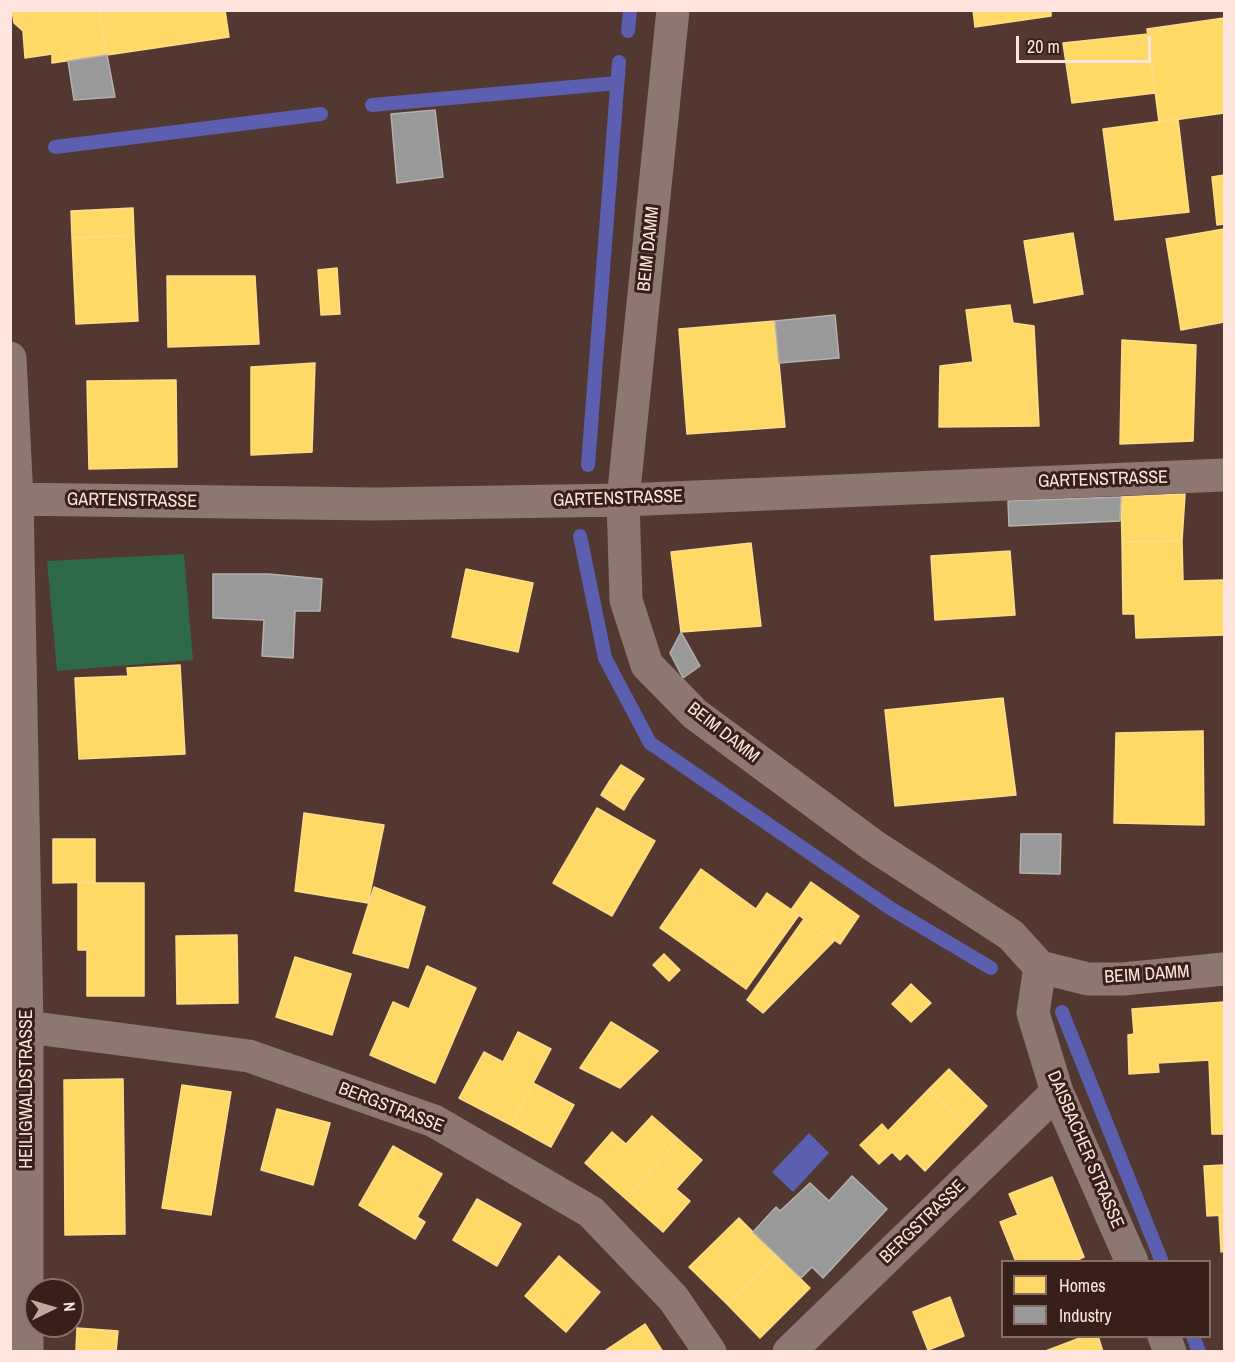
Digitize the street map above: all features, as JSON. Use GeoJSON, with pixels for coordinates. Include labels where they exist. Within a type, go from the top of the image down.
{"type":"FeatureCollection","features":[{"type":"Feature","properties":{"kind":"street","name":"BEIM DAMM"},"geometry":{"type":"LineString","coordinates":[[673,10],[623,500],[626,600],[647,665],[694,714],[874,846],[1011,935],[1040,967],[1088,979],[1123,979],[1224,969]]}},
{"type":"Feature","properties":{"kind":"street","name":"HEILIGWALDSTRASSE"},"geometry":{"type":"LineString","coordinates":[[10,358],[27,1027],[27,1352]]}},
{"type":"Feature","properties":{"kind":"street","name":"GARTENSTRASSE"},"geometry":{"type":"LineString","coordinates":[[14,499],[374,504],[623,500],[1224,475]]}},
{"type":"Feature","properties":{"kind":"street","name":"DAISBACHER STRASSE"},"geometry":{"type":"LineString","coordinates":[[1040,967],[1033,1013],[1057,1092],[1131,1260]]}},
{"type":"Feature","properties":{"kind":"street","name":"BERGSTRASSE"},"geometry":{"type":"LineString","coordinates":[[27,1027],[249,1056],[434,1121],[591,1212],[673,1298],[710,1352]]}},
{"type":"Feature","properties":{"kind":"street","name":"BERGSTRASSE"},"geometry":{"type":"LineString","coordinates":[[789,1352],[1057,1092]]}},
{"type":"Feature","properties":{"kind":"green space"},"geometry":{"type":"Polygon","coordinates":[[[184,554],[193,660],[57,671],[47,561],[184,554]]]}},
{"type":"Feature","properties":{"kind":"shaded area"},"geometry":{"type":"Polygon","coordinates":[[[809,1133],[829,1153],[793,1192],[772,1172],[809,1133]]]}},
{"type":"Feature","properties":{"kind":"building: Homes"},"geometry":{"type":"Polygon","coordinates":[[[12,10],[99,10],[107,55],[52,63],[52,54],[25,58],[23,31],[14,23],[12,10]]]}},
{"type":"Feature","properties":{"kind":"building: Homes"},"geometry":{"type":"Polygon","coordinates":[[[99,10],[225,10],[229,37],[107,55],[99,10]]]}},
{"type":"Feature","properties":{"kind":"building: Homes"},"geometry":{"type":"Polygon","coordinates":[[[973,10],[1051,10],[1051,16],[975,27],[973,10]]]}},
{"type":"Feature","properties":{"kind":"building: Homes"},"geometry":{"type":"Polygon","coordinates":[[[1224,18],[1224,113],[1159,122],[1147,29],[1224,18]]]}},
{"type":"Feature","properties":{"kind":"building: Homes"},"geometry":{"type":"Polygon","coordinates":[[[1148,34],[1155,93],[1072,103],[1063,43],[1148,34]]]}},
{"type":"Feature","properties":{"kind":"building: Homes"},"geometry":{"type":"Polygon","coordinates":[[[1178,119],[1189,212],[1115,220],[1103,129],[1178,119]]]}},
{"type":"Feature","properties":{"kind":"building: Homes"},"geometry":{"type":"Polygon","coordinates":[[[1224,175],[1224,224],[1217,225],[1212,177],[1224,175]]]}},
{"type":"Feature","properties":{"kind":"building: Homes"},"geometry":{"type":"Polygon","coordinates":[[[133,208],[134,235],[72,238],[71,211],[133,208]]]}},
{"type":"Feature","properties":{"kind":"building: Homes"},"geometry":{"type":"Polygon","coordinates":[[[1224,229],[1224,322],[1181,330],[1166,239],[1224,229]]]}},
{"type":"Feature","properties":{"kind":"building: Homes"},"geometry":{"type":"Polygon","coordinates":[[[1073,233],[1083,294],[1034,303],[1024,241],[1073,233]]]}},
{"type":"Feature","properties":{"kind":"building: Homes"},"geometry":{"type":"Polygon","coordinates":[[[134,235],[138,321],[76,324],[72,238],[134,235]]]}},
{"type":"Feature","properties":{"kind":"building: Homes"},"geometry":{"type":"Polygon","coordinates":[[[337,268],[340,314],[321,315],[318,270],[337,268]]]}},
{"type":"Feature","properties":{"kind":"building: Homes"},"geometry":{"type":"Polygon","coordinates":[[[167,276],[255,276],[259,344],[168,347],[167,276]]]}},
{"type":"Feature","properties":{"kind":"building: Homes"},"geometry":{"type":"Polygon","coordinates":[[[1010,305],[1013,323],[1034,326],[1039,426],[939,427],[940,366],[973,362],[966,310],[1010,305]]]}},
{"type":"Feature","properties":{"kind":"building: Homes"},"geometry":{"type":"Polygon","coordinates":[[[775,321],[785,427],[687,434],[679,329],[775,321]]]}},
{"type":"Feature","properties":{"kind":"building: Homes"},"geometry":{"type":"Polygon","coordinates":[[[1122,340],[1196,345],[1193,441],[1120,444],[1122,340]]]}},
{"type":"Feature","properties":{"kind":"building: Homes"},"geometry":{"type":"Polygon","coordinates":[[[315,363],[312,452],[251,455],[251,367],[315,363]]]}},
{"type":"Feature","properties":{"kind":"building: Homes"},"geometry":{"type":"Polygon","coordinates":[[[176,380],[177,467],[89,469],[87,381],[176,380]]]}},
{"type":"Feature","properties":{"kind":"building: Homes"},"geometry":{"type":"Polygon","coordinates":[[[1185,494],[1182,541],[1122,542],[1121,497],[1185,494]]]}},
{"type":"Feature","properties":{"kind":"building: Homes"},"geometry":{"type":"Polygon","coordinates":[[[1182,541],[1183,581],[1224,580],[1224,635],[1136,638],[1135,614],[1123,614],[1122,542],[1182,541]]]}},
{"type":"Feature","properties":{"kind":"building: Homes"},"geometry":{"type":"Polygon","coordinates":[[[751,543],[761,626],[681,632],[671,552],[751,543]]]}},
{"type":"Feature","properties":{"kind":"building: Homes"},"geometry":{"type":"Polygon","coordinates":[[[1010,551],[1015,615],[935,620],[931,556],[1010,551]]]}},
{"type":"Feature","properties":{"kind":"building: Homes"},"geometry":{"type":"Polygon","coordinates":[[[466,569],[533,583],[518,652],[452,637],[466,569]]]}},
{"type":"Feature","properties":{"kind":"building: Homes"},"geometry":{"type":"Polygon","coordinates":[[[180,665],[185,754],[79,759],[75,678],[128,676],[127,668],[180,665]]]}},
{"type":"Feature","properties":{"kind":"building: Homes"},"geometry":{"type":"Polygon","coordinates":[[[1003,698],[1016,795],[895,806],[885,710],[1003,698]]]}},
{"type":"Feature","properties":{"kind":"building: Homes"},"geometry":{"type":"Polygon","coordinates":[[[1203,731],[1204,825],[1114,823],[1116,733],[1203,731]]]}},
{"type":"Feature","properties":{"kind":"building: Homes"},"geometry":{"type":"Polygon","coordinates":[[[621,765],[644,779],[632,796],[609,782],[621,765]]]}},
{"type":"Feature","properties":{"kind":"building: Homes"},"geometry":{"type":"Polygon","coordinates":[[[609,782],[632,796],[624,810],[601,795],[609,782]]]}},
{"type":"Feature","properties":{"kind":"building: Homes"},"geometry":{"type":"Polygon","coordinates":[[[597,808],[655,841],[612,916],[553,883],[597,808]]]}},
{"type":"Feature","properties":{"kind":"building: Homes"},"geometry":{"type":"Polygon","coordinates":[[[304,813],[384,825],[368,903],[295,891],[304,813]]]}},
{"type":"Feature","properties":{"kind":"building: Homes"},"geometry":{"type":"Polygon","coordinates":[[[53,839],[95,839],[95,882],[53,883],[53,839]]]}},
{"type":"Feature","properties":{"kind":"building: Homes"},"geometry":{"type":"Polygon","coordinates":[[[701,869],[756,909],[767,893],[799,915],[746,989],[660,928],[701,869]]]}},
{"type":"Feature","properties":{"kind":"building: Homes"},"geometry":{"type":"Polygon","coordinates":[[[811,882],[859,916],[840,944],[791,910],[811,882]]]}},
{"type":"Feature","properties":{"kind":"building: Homes"},"geometry":{"type":"Polygon","coordinates":[[[78,883],[144,883],[144,996],[87,996],[87,950],[78,950],[78,883]]]}},
{"type":"Feature","properties":{"kind":"building: Homes"},"geometry":{"type":"Polygon","coordinates":[[[374,887],[425,907],[408,968],[353,953],[374,887]]]}},
{"type":"Feature","properties":{"kind":"building: Homes"},"geometry":{"type":"Polygon","coordinates":[[[804,919],[835,940],[763,1013],[747,1000],[804,919]]]}},
{"type":"Feature","properties":{"kind":"building: Homes"},"geometry":{"type":"Polygon","coordinates":[[[237,935],[238,1003],[177,1004],[176,936],[237,935]]]}},
{"type":"Feature","properties":{"kind":"building: Homes"},"geometry":{"type":"Polygon","coordinates":[[[664,954],[680,970],[669,981],[653,965],[664,954]]]}},
{"type":"Feature","properties":{"kind":"building: Homes"},"geometry":{"type":"Polygon","coordinates":[[[295,957],[351,974],[332,1035],[276,1017],[295,957]]]}},
{"type":"Feature","properties":{"kind":"building: Homes"},"geometry":{"type":"Polygon","coordinates":[[[427,966],[476,988],[435,1083],[370,1055],[393,1002],[409,1009],[427,966]]]}},
{"type":"Feature","properties":{"kind":"building: Homes"},"geometry":{"type":"Polygon","coordinates":[[[911,984],[931,1003],[911,1022],[892,1004],[911,984]]]}},
{"type":"Feature","properties":{"kind":"building: Homes"},"geometry":{"type":"Polygon","coordinates":[[[1224,1002],[1224,1134],[1212,1134],[1209,1060],[1158,1063],[1159,1072],[1129,1074],[1128,1035],[1134,1034],[1132,1009],[1224,1002]]]}},
{"type":"Feature","properties":{"kind":"building: Homes"},"geometry":{"type":"Polygon","coordinates":[[[611,1022],[658,1051],[620,1088],[580,1068],[611,1022]]]}},
{"type":"Feature","properties":{"kind":"building: Homes"},"geometry":{"type":"Polygon","coordinates":[[[518,1032],[551,1049],[511,1125],[459,1098],[484,1052],[503,1062],[518,1032]]]}},
{"type":"Feature","properties":{"kind":"building: Homes"},"geometry":{"type":"Polygon","coordinates":[[[949,1069],[987,1106],[968,1126],[929,1089],[949,1069]]]}},
{"type":"Feature","properties":{"kind":"building: Homes"},"geometry":{"type":"Polygon","coordinates":[[[123,1079],[125,1234],[65,1235],[64,1080],[123,1079]]]}},
{"type":"Feature","properties":{"kind":"building: Homes"},"geometry":{"type":"Polygon","coordinates":[[[533,1083],[574,1105],[551,1147],[511,1125],[533,1083]]]}},
{"type":"Feature","properties":{"kind":"building: Homes"},"geometry":{"type":"Polygon","coordinates":[[[182,1085],[231,1092],[211,1215],[162,1208],[182,1085]]]}},
{"type":"Feature","properties":{"kind":"building: Homes"},"geometry":{"type":"Polygon","coordinates":[[[929,1089],[968,1126],[925,1171],[907,1153],[900,1160],[892,1152],[879,1164],[860,1145],[882,1124],[888,1131],[929,1089]]]}},
{"type":"Feature","properties":{"kind":"building: Homes"},"geometry":{"type":"Polygon","coordinates":[[[277,1109],[330,1123],[313,1185],[261,1170],[277,1109]]]}},
{"type":"Feature","properties":{"kind":"building: Homes"},"geometry":{"type":"Polygon","coordinates":[[[652,1116],[678,1139],[626,1199],[585,1163],[612,1132],[626,1144],[652,1116]]]}},
{"type":"Feature","properties":{"kind":"building: Homes"},"geometry":{"type":"Polygon","coordinates":[[[678,1139],[702,1160],[676,1189],[690,1201],[663,1232],[626,1199],[678,1139]]]}},
{"type":"Feature","properties":{"kind":"building: Homes"},"geometry":{"type":"Polygon","coordinates":[[[393,1146],[442,1174],[417,1217],[425,1222],[415,1239],[359,1205],[393,1146]]]}},
{"type":"Feature","properties":{"kind":"building: Homes"},"geometry":{"type":"Polygon","coordinates":[[[1224,1165],[1224,1215],[1207,1216],[1204,1166],[1224,1165]]]}},
{"type":"Feature","properties":{"kind":"building: Homes"},"geometry":{"type":"Polygon","coordinates":[[[1052,1177],[1084,1257],[1077,1260],[1015,1260],[1000,1222],[1018,1215],[1009,1194],[1052,1177]]]}},
{"type":"Feature","properties":{"kind":"building: Homes"},"geometry":{"type":"Polygon","coordinates":[[[477,1199],[521,1224],[497,1266],[453,1240],[477,1199]]]}},
{"type":"Feature","properties":{"kind":"building: Homes"},"geometry":{"type":"Polygon","coordinates":[[[1219,1215],[1224,1215],[1224,1251],[1221,1252],[1219,1215]]]}},
{"type":"Feature","properties":{"kind":"building: Homes"},"geometry":{"type":"Polygon","coordinates":[[[739,1218],[776,1255],[727,1304],[689,1267],[739,1218]]]}},
{"type":"Feature","properties":{"kind":"building: Homes"},"geometry":{"type":"Polygon","coordinates":[[[776,1255],[810,1288],[760,1338],[727,1304],[776,1255]]]}},
{"type":"Feature","properties":{"kind":"building: Homes"},"geometry":{"type":"Polygon","coordinates":[[[559,1256],[600,1292],[566,1332],[525,1296],[559,1256]]]}},
{"type":"Feature","properties":{"kind":"building: Homes"},"geometry":{"type":"Polygon","coordinates":[[[950,1297],[964,1336],[928,1350],[913,1312],[950,1297]]]}},
{"type":"Feature","properties":{"kind":"building: Homes"},"geometry":{"type":"Polygon","coordinates":[[[645,1324],[663,1352],[603,1352],[645,1324]]]}},
{"type":"Feature","properties":{"kind":"building: Homes"},"geometry":{"type":"Polygon","coordinates":[[[84,1329],[118,1331],[116,1352],[76,1350],[77,1338],[84,1338],[84,1329]]]}},
{"type":"Feature","properties":{"kind":"building: Homes"},"geometry":{"type":"Polygon","coordinates":[[[1080,1338],[1099,1338],[1103,1352],[1043,1352],[1080,1338]]]}},
{"type":"Feature","properties":{"kind":"building: Industry"},"geometry":{"type":"Polygon","coordinates":[[[107,55],[115,97],[74,100],[68,61],[107,55]]]}},
{"type":"Feature","properties":{"kind":"building: Industry"},"geometry":{"type":"Polygon","coordinates":[[[435,110],[443,177],[397,183],[391,114],[435,110]]]}},
{"type":"Feature","properties":{"kind":"building: Industry"},"geometry":{"type":"Polygon","coordinates":[[[835,315],[839,358],[779,363],[775,321],[835,315]]]}},
{"type":"Feature","properties":{"kind":"building: Industry"},"geometry":{"type":"Polygon","coordinates":[[[1121,497],[1120,521],[1009,526],[1008,501],[1121,497]]]}},
{"type":"Feature","properties":{"kind":"building: Industry"},"geometry":{"type":"Polygon","coordinates":[[[213,574],[269,574],[322,579],[320,611],[295,611],[293,658],[262,656],[264,620],[213,618],[213,574]]]}},
{"type":"Feature","properties":{"kind":"building: Industry"},"geometry":{"type":"Polygon","coordinates":[[[681,632],[700,666],[683,678],[670,653],[681,632]]]}},
{"type":"Feature","properties":{"kind":"building: Industry"},"geometry":{"type":"Polygon","coordinates":[[[1021,834],[1061,834],[1060,874],[1020,873],[1021,834]]]}},
{"type":"Feature","properties":{"kind":"building: Industry"},"geometry":{"type":"Polygon","coordinates":[[[852,1176],[887,1209],[823,1278],[812,1267],[801,1278],[753,1232],[776,1207],[780,1211],[810,1183],[829,1201],[852,1176]]]}},
{"type":"Feature","properties":{"kind":"waterway"},"geometry":{"type":"LineString","coordinates":[[628,31],[630,10]]}},
{"type":"Feature","properties":{"kind":"waterway"},"geometry":{"type":"LineString","coordinates":[[588,465],[619,62]]}},
{"type":"Feature","properties":{"kind":"waterway"},"geometry":{"type":"LineString","coordinates":[[372,105],[617,83]]}},
{"type":"Feature","properties":{"kind":"waterway"},"geometry":{"type":"LineString","coordinates":[[55,147],[321,114]]}},
{"type":"Feature","properties":{"kind":"waterway"},"geometry":{"type":"LineString","coordinates":[[580,536],[605,658],[650,743],[890,908],[991,968]]}},
{"type":"Feature","properties":{"kind":"waterway"},"geometry":{"type":"LineString","coordinates":[[1062,1012],[1161,1260]]}},
{"type":"Feature","properties":{"kind":"waterway"},"geometry":{"type":"LineString","coordinates":[[1194,1338],[1199,1352]]}}]}
